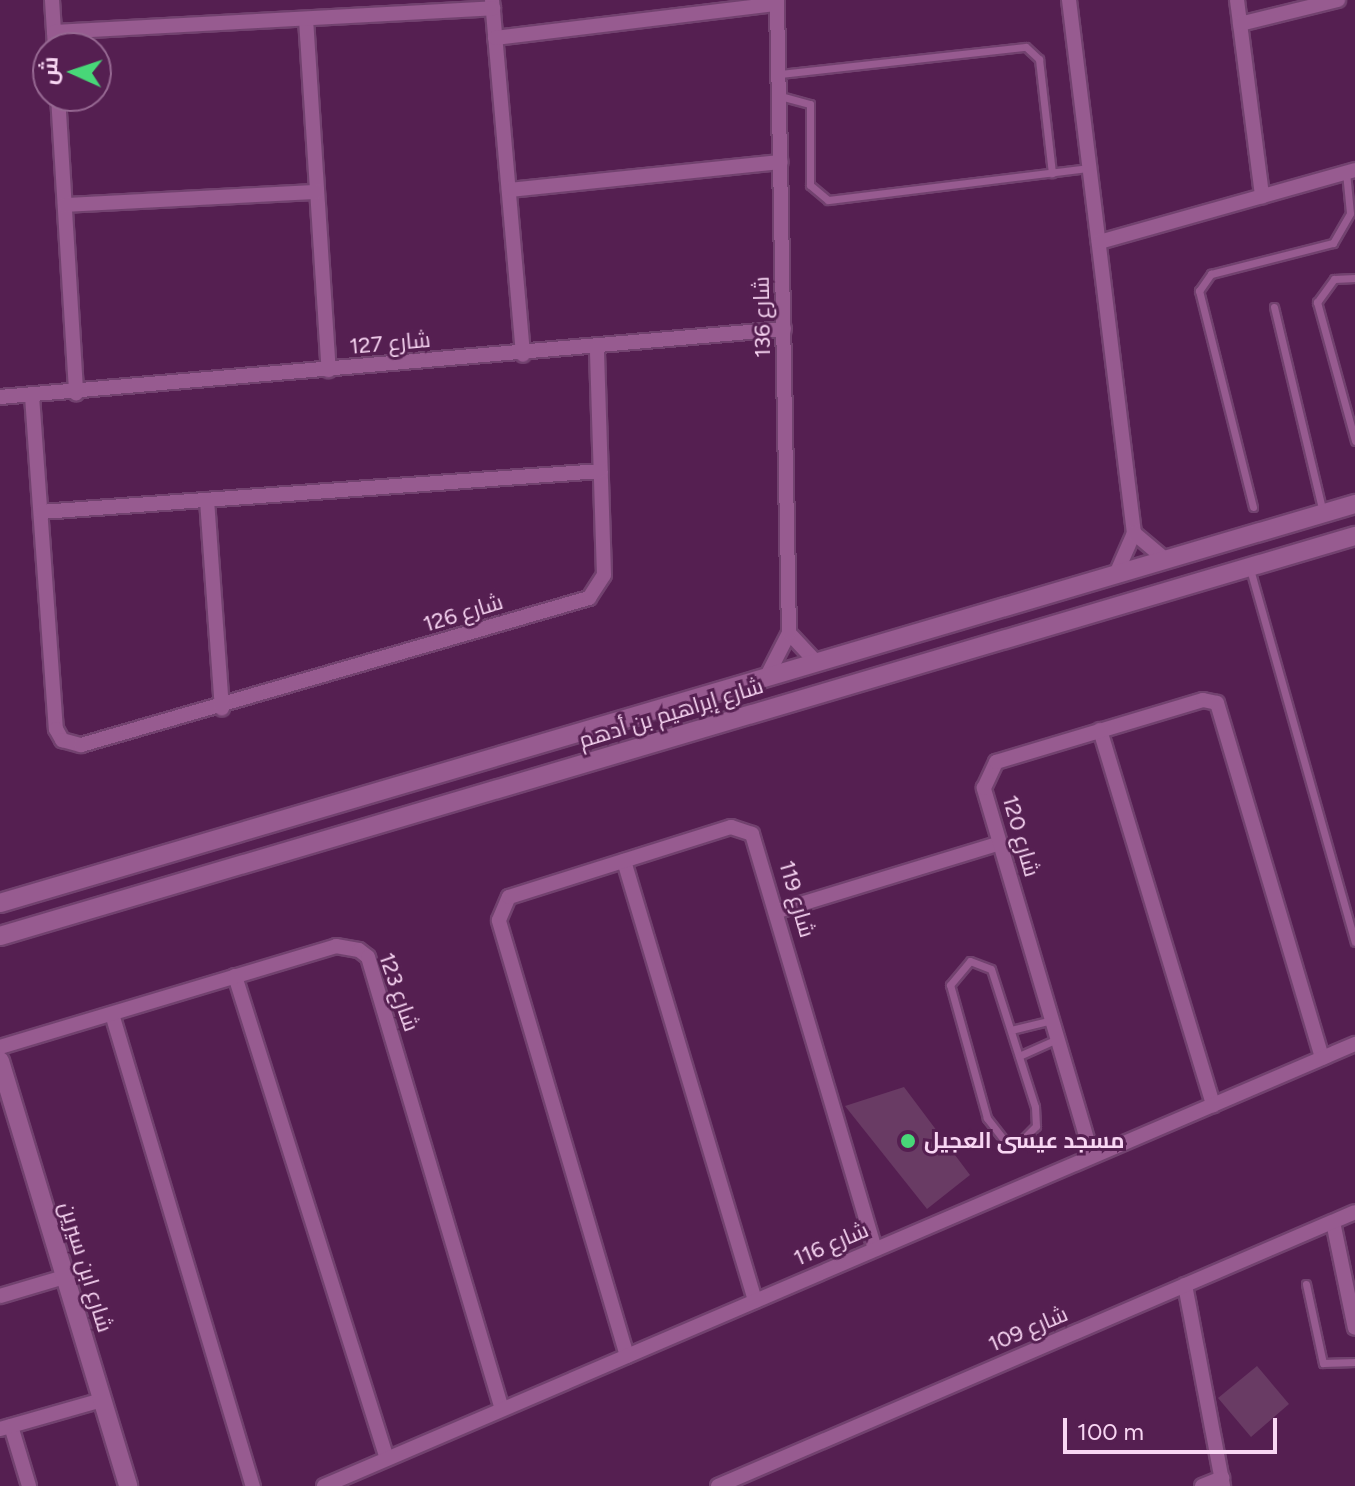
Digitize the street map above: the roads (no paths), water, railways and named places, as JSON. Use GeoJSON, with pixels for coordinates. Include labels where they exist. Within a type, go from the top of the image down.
{"type":"FeatureCollection","features":[{"type":"Feature","properties":{"kind":"street"},"geometry":{"type":"LineString","coordinates":[[52,0],[54,32],[306,19],[492,4],[523,355]]}},
{"type":"Feature","properties":{"kind":"street"},"geometry":{"type":"LineString","coordinates":[[1069,0],[1134,533],[1116,574]]}},
{"type":"Feature","properties":{"kind":"street"},"geometry":{"type":"LineString","coordinates":[[1237,0],[1262,196]]}},
{"type":"Feature","properties":{"kind":"street"},"geometry":{"type":"LineString","coordinates":[[1240,24],[1338,0]]}},
{"type":"Feature","properties":{"kind":"street"},"geometry":{"type":"LineString","coordinates":[[495,38],[777,2]]}},
{"type":"Feature","properties":{"kind":"street","name":"شارع 136"},"geometry":{"type":"LineString","coordinates":[[767,676],[789,633],[777,2]]}},
{"type":"Feature","properties":{"kind":"street"},"geometry":{"type":"LineString","coordinates":[[306,19],[329,370]]}},
{"type":"Feature","properties":{"kind":"street"},"geometry":{"type":"LineString","coordinates":[[59,112],[76,393]]}},
{"type":"Feature","properties":{"kind":"street"},"geometry":{"type":"LineString","coordinates":[[509,190],[781,162]]}},
{"type":"Feature","properties":{"kind":"street"},"geometry":{"type":"LineString","coordinates":[[1099,242],[1350,171]]}},
{"type":"Feature","properties":{"kind":"street"},"geometry":{"type":"LineString","coordinates":[[65,205],[317,192]]}},
{"type":"Feature","properties":{"kind":"street","name":"شارع 127"},"geometry":{"type":"LineString","coordinates":[[0,397],[597,349],[784,329]]}},
{"type":"Feature","properties":{"kind":"street","name":"شارع 126"},"geometry":{"type":"LineString","coordinates":[[32,396],[62,740],[81,745],[222,708],[589,598],[604,575],[597,349]]}},
{"type":"Feature","properties":{"kind":"street"},"geometry":{"type":"LineString","coordinates":[[41,512],[601,471]]}},
{"type":"Feature","properties":{"kind":"street"},"geometry":{"type":"LineString","coordinates":[[207,500],[222,708]]}},
{"type":"Feature","properties":{"kind":"street","name":"شارع إبراهيم بن أدهم"},"geometry":{"type":"LineString","coordinates":[[0,903],[1355,504]]}},
{"type":"Feature","properties":{"kind":"street"},"geometry":{"type":"LineString","coordinates":[[1134,533],[1166,560]]}},
{"type":"Feature","properties":{"kind":"street","name":"شارع إبراهيم بن أدهم"},"geometry":{"type":"LineString","coordinates":[[0,936],[1355,536]]}},
{"type":"Feature","properties":{"kind":"street"},"geometry":{"type":"LineString","coordinates":[[789,633],[816,662]]}},
{"type":"Feature","properties":{"kind":"street","name":"شارع 120"},"geometry":{"type":"LineString","coordinates":[[1092,1156],[984,788],[987,769],[1100,730],[1203,700],[1223,709],[1322,1058]]}},
{"type":"Feature","properties":{"kind":"street"},"geometry":{"type":"LineString","coordinates":[[1100,730],[1213,1105]]}},
{"type":"Feature","properties":{"kind":"street"},"geometry":{"type":"LineString","coordinates":[[396,785],[391,807],[407,817]]}},
{"type":"Feature","properties":{"kind":"street"},"geometry":{"type":"LineString","coordinates":[[349,799],[362,810],[360,831]]}},
{"type":"Feature","properties":{"kind":"street","name":"شارع 119"},"geometry":{"type":"LineString","coordinates":[[627,1356],[499,920],[509,897],[742,828],[758,842],[875,1249]]}},
{"type":"Feature","properties":{"kind":"street"},"geometry":{"type":"LineString","coordinates":[[778,911],[1000,843]]}},
{"type":"Feature","properties":{"kind":"street"},"geometry":{"type":"LineString","coordinates":[[624,861],[755,1301]]}},
{"type":"Feature","properties":{"kind":"street","name":"شارع 123"},"geometry":{"type":"LineString","coordinates":[[0,1047],[336,946],[368,957],[502,1409]]}},
{"type":"Feature","properties":{"kind":"street"},"geometry":{"type":"LineString","coordinates":[[235,976],[387,1459]]}},
{"type":"Feature","properties":{"kind":"street"},"geometry":{"type":"LineString","coordinates":[[112,1014],[253,1486]]}},
{"type":"Feature","properties":{"kind":"street","name":"شارع 116"},"geometry":{"type":"LineString","coordinates":[[324,1486],[1355,1044]]}},
{"type":"Feature","properties":{"kind":"street","name":"شارع ابن سيرين"},"geometry":{"type":"LineString","coordinates":[[0,1061],[128,1486]]}},
{"type":"Feature","properties":{"kind":"street","name":"شارع 109"},"geometry":{"type":"LineString","coordinates":[[718,1486],[1355,1212]]}},
{"type":"Feature","properties":{"kind":"street"},"geometry":{"type":"LineString","coordinates":[[1333,1222],[1355,1328]]}},
{"type":"Feature","properties":{"kind":"street"},"geometry":{"type":"LineString","coordinates":[[0,1296],[64,1277]]}},
{"type":"Feature","properties":{"kind":"street"},"geometry":{"type":"LineString","coordinates":[[1185,1285],[1222,1482],[1202,1486]]}},
{"type":"Feature","properties":{"kind":"street"},"geometry":{"type":"LineString","coordinates":[[29,1486],[6,1428],[102,1400]]}},
{"type":"Feature","properties":{"kind":"lane"},"geometry":{"type":"LineString","coordinates":[[780,74],[1026,47],[1039,59],[1052,173]]}},
{"type":"Feature","properties":{"kind":"lane"},"geometry":{"type":"LineString","coordinates":[[780,96],[810,104],[810,185],[823,199],[1090,168]]}},
{"type":"Feature","properties":{"kind":"lane"},"geometry":{"type":"LineString","coordinates":[[1253,507],[1199,291],[1211,274],[1333,243],[1350,213],[1350,171]]}},
{"type":"Feature","properties":{"kind":"lane"},"geometry":{"type":"LineString","coordinates":[[1355,278],[1334,279],[1317,302],[1355,441]]}},
{"type":"Feature","properties":{"kind":"lane"},"geometry":{"type":"LineString","coordinates":[[1274,307],[1323,514]]}},
{"type":"Feature","properties":{"kind":"lane"},"geometry":{"type":"LineString","coordinates":[[1250,567],[1355,942]]}},
{"type":"Feature","properties":{"kind":"lane"},"geometry":{"type":"LineString","coordinates":[[960,965],[991,969],[1011,1030],[1037,1116],[1031,1134],[1014,1142],[996,1135],[987,1118],[950,985],[960,965]]}},
{"type":"Feature","properties":{"kind":"lane"},"geometry":{"type":"LineString","coordinates":[[1011,1030],[1052,1020]]}},
{"type":"Feature","properties":{"kind":"lane"},"geometry":{"type":"LineString","coordinates":[[1019,1056],[1057,1039]]}},
{"type":"Feature","properties":{"kind":"lane"},"geometry":{"type":"LineString","coordinates":[[1306,1284],[1323,1363],[1355,1362]]}},
{"type":"Feature","properties":{"kind":"place","name":"مسجد عيسى العجيل"},"geometry":{"type":"Point","coordinates":[908,1141]}}]}
